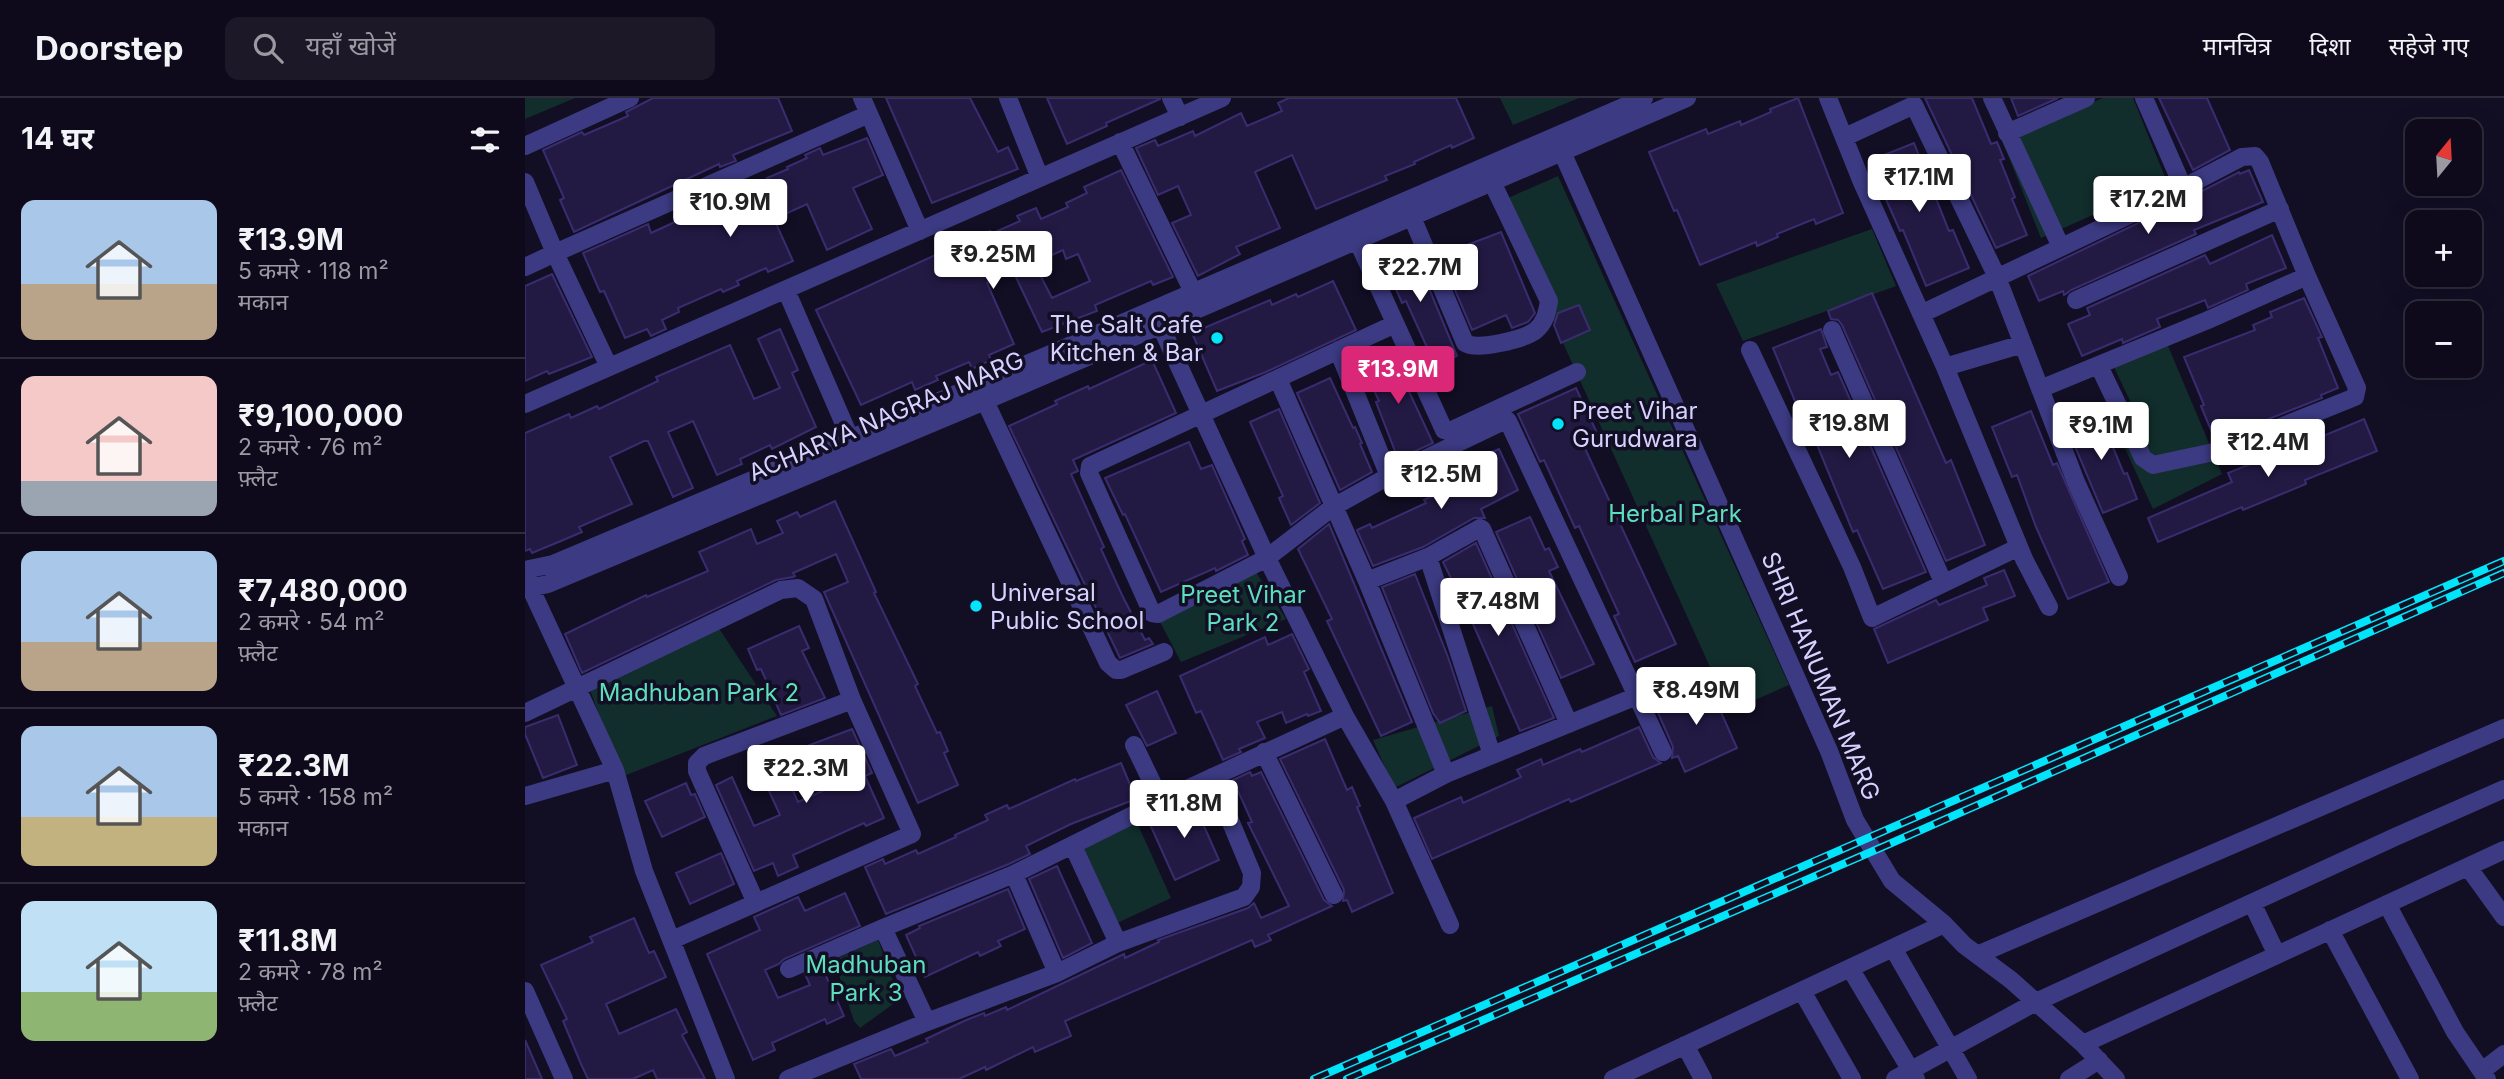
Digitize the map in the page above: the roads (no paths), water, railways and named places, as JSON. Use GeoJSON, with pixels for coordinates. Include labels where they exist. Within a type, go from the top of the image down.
{"type":"FeatureCollection","features":[{"type":"Feature","properties":{"kind":"street"},"geometry":{"type":"LineString","coordinates":[[525,146],[630,98]]}},
{"type":"Feature","properties":{"kind":"street"},"geometry":{"type":"LineString","coordinates":[[1008,98],[1040,178]]}},
{"type":"Feature","properties":{"kind":"street"},"geometry":{"type":"LineString","coordinates":[[1171,98],[1179,117]]}},
{"type":"Feature","properties":{"kind":"street"},"geometry":{"type":"LineString","coordinates":[[525,404],[1222,98]]}},
{"type":"Feature","properties":{"kind":"street","name":"ACHARYA NAGRAJ MARG"},"geometry":{"type":"LineString","coordinates":[[527,570],[553,564],[853,447],[985,401],[1157,318],[1193,292],[1354,233],[1412,217],[1492,182],[1644,98]]}},
{"type":"Feature","properties":{"kind":"street","name":"ACHARYA NAGRAJ MARG"},"geometry":{"type":"LineString","coordinates":[[528,589],[548,584],[853,447],[1559,144],[1687,98]]}},
{"type":"Feature","properties":{"kind":"street"},"geometry":{"type":"LineString","coordinates":[[1828,98],[2019,547],[2049,607]]}},
{"type":"Feature","properties":{"kind":"street"},"geometry":{"type":"LineString","coordinates":[[1992,98],[2061,247]]}},
{"type":"Feature","properties":{"kind":"street"},"geometry":{"type":"LineString","coordinates":[[2007,133],[2086,98]]}},
{"type":"Feature","properties":{"kind":"street"},"geometry":{"type":"LineString","coordinates":[[2144,98],[2183,187]]}},
{"type":"Feature","properties":{"kind":"street"},"geometry":{"type":"LineString","coordinates":[[1845,137],[1922,102],[1997,277],[2076,482],[2119,577]]}},
{"type":"Feature","properties":{"kind":"street"},"geometry":{"type":"LineString","coordinates":[[525,267],[866,106],[920,231]]}},
{"type":"Feature","properties":{"kind":"street"},"geometry":{"type":"LineString","coordinates":[[1121,142],[1193,292]]}},
{"type":"Feature","properties":{"kind":"street","name":"SHRI HANUMAN MARG"},"geometry":{"type":"LineString","coordinates":[[1559,144],[1829,751],[1855,820],[1892,881],[2036,1002],[2083,1044],[2116,1079]]}},
{"type":"Feature","properties":{"kind":"street"},"geometry":{"type":"LineString","coordinates":[[1921,314],[2242,157],[2255,156],[2260,162],[2357,388],[2355,397],[2223,450],[2153,465],[2143,458],[2099,366]]}},
{"type":"Feature","properties":{"kind":"street"},"geometry":{"type":"LineString","coordinates":[[525,182],[609,367]]}},
{"type":"Feature","properties":{"kind":"street"},"geometry":{"type":"LineString","coordinates":[[1412,217],[1465,343],[1471,347],[1485,347],[1534,332],[1546,319],[1549,301],[1492,182]]}},
{"type":"Feature","properties":{"kind":"street"},"geometry":{"type":"LineString","coordinates":[[2076,300],[2280,209]]}},
{"type":"Feature","properties":{"kind":"street"},"geometry":{"type":"LineString","coordinates":[[1354,233],[1444,430],[1450,430],[1577,372]]}},
{"type":"Feature","properties":{"kind":"street"},"geometry":{"type":"LineString","coordinates":[[2040,389],[2307,276]]}},
{"type":"Feature","properties":{"kind":"street"},"geometry":{"type":"LineString","coordinates":[[786,290],[853,447]]}},
{"type":"Feature","properties":{"kind":"street"},"geometry":{"type":"LineString","coordinates":[[1157,318],[1267,558],[1345,716],[1394,801],[1451,925]]}},
{"type":"Feature","properties":{"kind":"street"},"geometry":{"type":"LineString","coordinates":[[1395,324],[1090,466],[1089,473],[1152,613],[1158,614],[1267,558],[1333,507],[1389,476],[1504,421],[1509,422],[1663,752]]}},
{"type":"Feature","properties":{"kind":"street"},"geometry":{"type":"LineString","coordinates":[[1832,330],[1943,582]]}},
{"type":"Feature","properties":{"kind":"street"},"geometry":{"type":"LineString","coordinates":[[1945,368],[2023,344]]}},
{"type":"Feature","properties":{"kind":"street"},"geometry":{"type":"LineString","coordinates":[[1338,350],[1389,476]]}},
{"type":"Feature","properties":{"kind":"street"},"geometry":{"type":"LineString","coordinates":[[1750,350],[1873,618],[2019,547]]}},
{"type":"Feature","properties":{"kind":"street"},"geometry":{"type":"LineString","coordinates":[[1277,379],[1367,581],[1446,774]]}},
{"type":"Feature","properties":{"kind":"street"},"geometry":{"type":"LineString","coordinates":[[985,401],[1108,663],[1116,670],[1121,670],[1164,652]]}},
{"type":"Feature","properties":{"kind":"street"},"geometry":{"type":"LineString","coordinates":[[1367,581],[1428,557],[1480,528],[1483,530],[1569,724]]}},
{"type":"Feature","properties":{"kind":"street"},"geometry":{"type":"LineString","coordinates":[[1428,557],[1492,755]]}},
{"type":"Feature","properties":{"kind":"street"},"geometry":{"type":"LineString","coordinates":[[527,570],[528,589],[615,770],[644,871],[726,1079]]}},
{"type":"Feature","properties":{"kind":"street"},"geometry":{"type":"LineString","coordinates":[[525,713],[781,590],[798,588],[814,599],[852,700],[912,834],[672,940]]}},
{"type":"Feature","properties":{"kind":"street"},"geometry":{"type":"LineString","coordinates":[[1394,801],[1446,774],[1637,696]]}},
{"type":"Feature","properties":{"kind":"street"},"geometry":{"type":"LineString","coordinates":[[757,902],[697,771],[697,763],[704,756],[852,700]]}},
{"type":"Feature","properties":{"kind":"street"},"geometry":{"type":"LineString","coordinates":[[789,968],[1014,874],[1161,801],[1345,716]]}},
{"type":"Feature","properties":{"kind":"street"},"geometry":{"type":"LineString","coordinates":[[1977,955],[2504,729]]}},
{"type":"Feature","properties":{"kind":"street"},"geometry":{"type":"LineString","coordinates":[[1134,745],[1161,801]]}},
{"type":"Feature","properties":{"kind":"street"},"geometry":{"type":"LineString","coordinates":[[1264,752],[1335,895]]}},
{"type":"Feature","properties":{"kind":"street"},"geometry":{"type":"LineString","coordinates":[[525,796],[615,770]]}},
{"type":"Feature","properties":{"kind":"street"},"geometry":{"type":"LineString","coordinates":[[788,1079],[1056,973],[1118,943],[1244,897],[1251,887],[1252,873],[1212,778]]}},
{"type":"Feature","properties":{"kind":"street"},"geometry":{"type":"LineString","coordinates":[[1850,968],[1907,1076],[2036,1002],[2504,789]]}},
{"type":"Feature","properties":{"kind":"street"},"geometry":{"type":"LineString","coordinates":[[1073,846],[1118,943]]}},
{"type":"Feature","properties":{"kind":"street"},"geometry":{"type":"LineString","coordinates":[[2083,1044],[2504,850]]}},
{"type":"Feature","properties":{"kind":"street"},"geometry":{"type":"LineString","coordinates":[[2468,867],[2504,917]]}},
{"type":"Feature","properties":{"kind":"street"},"geometry":{"type":"LineString","coordinates":[[1014,874],[1056,973]]}},
{"type":"Feature","properties":{"kind":"street"},"geometry":{"type":"LineString","coordinates":[[2252,903],[2277,955]]}},
{"type":"Feature","properties":{"kind":"street"},"geometry":{"type":"LineString","coordinates":[[2387,904],[2455,1032],[2484,1075],[2504,1054]]}},
{"type":"Feature","properties":{"kind":"street"},"geometry":{"type":"LineString","coordinates":[[1613,1079],[1944,924]]}},
{"type":"Feature","properties":{"kind":"street"},"geometry":{"type":"LineString","coordinates":[[883,928],[927,1022]]}},
{"type":"Feature","properties":{"kind":"street"},"geometry":{"type":"LineString","coordinates":[[2330,930],[2410,1079]]}},
{"type":"Feature","properties":{"kind":"street"},"geometry":{"type":"LineString","coordinates":[[1893,948],[1968,1079]]}},
{"type":"Feature","properties":{"kind":"street"},"geometry":{"type":"LineString","coordinates":[[525,991],[564,1079]]}},
{"type":"Feature","properties":{"kind":"street"},"geometry":{"type":"LineString","coordinates":[[1802,991],[1852,1079]]}},
{"type":"Feature","properties":{"kind":"street"},"geometry":{"type":"LineString","coordinates":[[1685,1045],[1703,1079]]}},
{"type":"Feature","properties":{"kind":"street"},"geometry":{"type":"LineString","coordinates":[[2069,1079],[2099,1060]]}},
{"type":"Feature","properties":{"kind":"railway"},"geometry":{"type":"LineString","coordinates":[[1314,1079],[2504,561]]}},
{"type":"Feature","properties":{"kind":"railway"},"geometry":{"type":"LineString","coordinates":[[1347,1079],[2504,573]]}},
{"type":"Feature","properties":{"kind":"place","name":"The Salt Cafe Kitchen & Bar"},"geometry":{"type":"Point","coordinates":[1217,338]}},
{"type":"Feature","properties":{"kind":"place","name":"Preet Vihar Gurudwara"},"geometry":{"type":"Point","coordinates":[1558,424]}},
{"type":"Feature","properties":{"kind":"place","name":"Universal Public School"},"geometry":{"type":"Point","coordinates":[976,606]}},
{"type":"Feature","properties":{"kind":"park label","name":"Herbal Park"},"geometry":{"type":"Point","coordinates":[1675,513]}},
{"type":"Feature","properties":{"kind":"park label","name":"Preet Vihar Park 2"},"geometry":{"type":"Point","coordinates":[1243,608]}},
{"type":"Feature","properties":{"kind":"park label","name":"Madhuban Park 2"},"geometry":{"type":"Point","coordinates":[699,692]}},
{"type":"Feature","properties":{"kind":"park label","name":"Madhuban Park 3"},"geometry":{"type":"Point","coordinates":[866,978]}}]}
